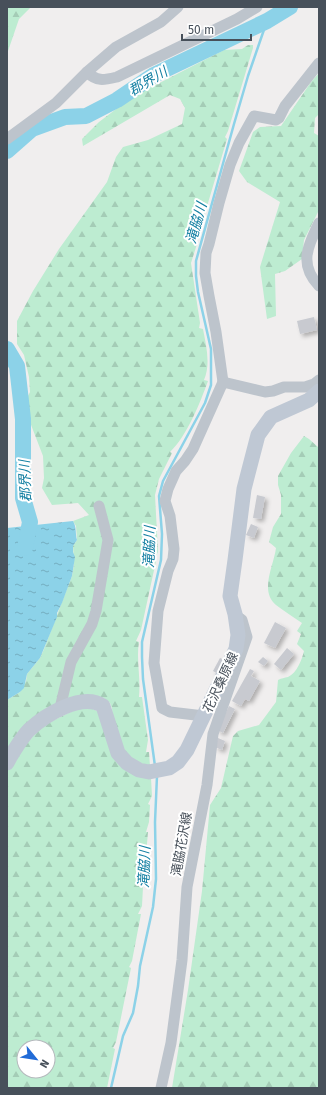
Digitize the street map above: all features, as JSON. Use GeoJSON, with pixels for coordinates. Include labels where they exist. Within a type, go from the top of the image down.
{"type":"FeatureCollection","features":[{"type":"Feature","properties":{"kind":"main road","name":"花沢桑原線"},"geometry":{"type":"LineString","coordinates":[[7,763],[28,731],[60,708],[88,701],[98,702],[103,706],[118,753],[127,763],[139,770],[155,771],[169,768],[178,762],[187,750],[236,649],[238,635],[230,596],[244,489],[258,435],[271,417],[309,400],[319,391]]}},
{"type":"Feature","properties":{"kind":"street"},"geometry":{"type":"LineString","coordinates":[[7,139],[56,103],[87,72],[116,47],[161,22],[178,7]]}},
{"type":"Feature","properties":{"kind":"street"},"geometry":{"type":"LineString","coordinates":[[87,72],[92,77],[103,80],[117,77],[238,18],[257,7]]}},
{"type":"Feature","properties":{"kind":"street"},"geometry":{"type":"LineString","coordinates":[[204,716],[170,712],[162,708],[154,663],[158,611],[163,586],[173,559],[174,549],[170,516],[165,501],[168,489],[176,472],[186,461],[200,436],[223,382],[216,332],[208,296],[205,273],[206,253],[210,244],[219,203],[230,165],[239,143],[254,116],[276,120],[279,118],[285,106],[319,63]]}},
{"type":"Feature","properties":{"kind":"street"},"geometry":{"type":"LineString","coordinates":[[319,223],[309,247],[307,265],[308,272],[319,286]]}},
{"type":"Feature","properties":{"kind":"street"},"geometry":{"type":"LineString","coordinates":[[223,382],[265,392],[284,387],[305,387],[314,384],[319,380]]}},
{"type":"Feature","properties":{"kind":"street"},"geometry":{"type":"LineString","coordinates":[[60,708],[72,662],[92,624],[96,611],[108,540],[99,506]]}},
{"type":"Feature","properties":{"kind":"street","name":"滝脇花沢線"},"geometry":{"type":"LineString","coordinates":[[161,1088],[171,1042],[182,960],[187,887],[207,785],[213,734],[247,637],[242,620],[234,614]]}},
{"type":"Feature","properties":{"kind":"green space"},"geometry":{"type":"Polygon","coordinates":[[[7,7],[31,7],[19,19],[7,54],[7,7]]]}},
{"type":"Feature","properties":{"kind":"green space"},"geometry":{"type":"Polygon","coordinates":[[[248,45],[253,45],[253,48],[225,137],[227,139],[197,240],[194,244],[197,244],[191,263],[200,323],[199,328],[203,329],[208,361],[204,380],[208,381],[197,409],[187,428],[170,452],[172,453],[159,479],[155,495],[158,552],[154,560],[156,561],[141,630],[136,641],[139,642],[139,697],[142,697],[148,740],[146,752],[149,752],[150,766],[143,767],[126,754],[113,723],[112,708],[110,703],[104,698],[96,696],[74,700],[7,755],[7,700],[20,692],[26,681],[27,674],[40,658],[44,649],[72,576],[74,564],[73,546],[77,540],[76,526],[73,521],[89,515],[78,503],[52,505],[42,488],[44,478],[43,456],[28,417],[26,400],[30,392],[29,377],[24,355],[17,344],[17,321],[33,291],[59,249],[107,182],[116,157],[123,147],[148,140],[182,124],[185,108],[180,99],[170,95],[83,146],[82,139],[99,122],[132,97],[224,50],[242,49],[248,45]]]}},
{"type":"Feature","properties":{"kind":"green space"},"geometry":{"type":"Polygon","coordinates":[[[319,73],[319,114],[315,118],[314,133],[319,136],[319,210],[304,240],[302,259],[285,271],[275,274],[276,316],[267,319],[260,267],[280,202],[247,182],[239,171],[253,132],[260,127],[281,126],[311,82],[319,73]]]}},
{"type":"Feature","properties":{"kind":"green space"},"geometry":{"type":"Polygon","coordinates":[[[304,436],[319,447],[319,1088],[172,1088],[202,891],[210,805],[221,788],[233,736],[238,731],[259,725],[276,702],[278,680],[288,677],[294,672],[304,651],[297,644],[301,634],[297,631],[302,623],[276,605],[271,599],[268,585],[276,548],[269,542],[273,527],[281,514],[281,495],[278,485],[278,476],[291,453],[304,436]]]}},
{"type":"Feature","properties":{"kind":"green space"},"geometry":{"type":"Polygon","coordinates":[[[85,705],[101,713],[113,753],[151,778],[152,796],[148,804],[150,805],[149,822],[146,832],[148,832],[144,878],[141,887],[143,887],[142,906],[138,914],[141,914],[132,961],[129,967],[131,968],[116,1042],[113,1048],[115,1049],[107,1088],[7,1088],[7,771],[13,759],[42,726],[85,705]]]}},
{"type":"Feature","properties":{"kind":"water"},"geometry":{"type":"Polygon","coordinates":[[[73,521],[77,540],[73,546],[75,557],[72,576],[57,613],[57,617],[40,658],[27,674],[24,688],[7,700],[7,528],[73,521]]]}},
{"type":"Feature","properties":{"kind":"building"},"geometry":{"type":"Polygon","coordinates":[[[314,317],[317,330],[300,334],[297,321],[314,317]]]}},
{"type":"Feature","properties":{"kind":"building"},"geometry":{"type":"Polygon","coordinates":[[[257,495],[265,497],[261,519],[253,518],[257,495]]]}},
{"type":"Feature","properties":{"kind":"building"},"geometry":{"type":"Polygon","coordinates":[[[251,524],[258,527],[254,538],[246,535],[251,524]]]}},
{"type":"Feature","properties":{"kind":"building"},"geometry":{"type":"Polygon","coordinates":[[[275,622],[286,628],[275,648],[264,643],[275,622]]]}},
{"type":"Feature","properties":{"kind":"building"},"geometry":{"type":"Polygon","coordinates":[[[287,648],[294,654],[281,670],[274,664],[287,648]]]}},
{"type":"Feature","properties":{"kind":"building"},"geometry":{"type":"Polygon","coordinates":[[[263,657],[268,661],[264,666],[258,662],[263,657]]]}},
{"type":"Feature","properties":{"kind":"building"},"geometry":{"type":"Polygon","coordinates":[[[220,658],[227,661],[220,675],[213,671],[220,658]]]}},
{"type":"Feature","properties":{"kind":"building"},"geometry":{"type":"Polygon","coordinates":[[[250,669],[254,671],[251,676],[260,681],[249,701],[245,699],[241,706],[232,701],[250,669]]]}},
{"type":"Feature","properties":{"kind":"building"},"geometry":{"type":"Polygon","coordinates":[[[229,706],[235,709],[223,733],[217,730],[229,706]]]}},
{"type":"Feature","properties":{"kind":"building"},"geometry":{"type":"Polygon","coordinates":[[[218,738],[225,741],[222,750],[215,747],[218,738]]]}},
{"type":"Feature","properties":{"kind":"waterway","name":"郡界川"},"geometry":{"type":"LineString","coordinates":[[7,151],[32,129],[65,117],[86,116],[117,100],[154,75],[267,21],[290,7]]}},
{"type":"Feature","properties":{"kind":"waterway","name":"滝脇川"},"geometry":{"type":"LineString","coordinates":[[155,766],[143,679],[142,642],[161,560],[162,534],[159,496],[163,481],[205,403],[211,385],[211,349],[198,292],[196,261],[248,76],[267,21]]}},
{"type":"Feature","properties":{"kind":"waterway","name":"郡界川"},"geometry":{"type":"LineString","coordinates":[[7,349],[17,366],[23,419],[23,498],[30,522],[25,548]]}},
{"type":"Feature","properties":{"kind":"waterway","name":"滝脇川"},"geometry":{"type":"LineString","coordinates":[[111,1088],[123,1036],[133,1013],[140,966],[153,907],[156,879],[155,822],[157,776]]}}]}
